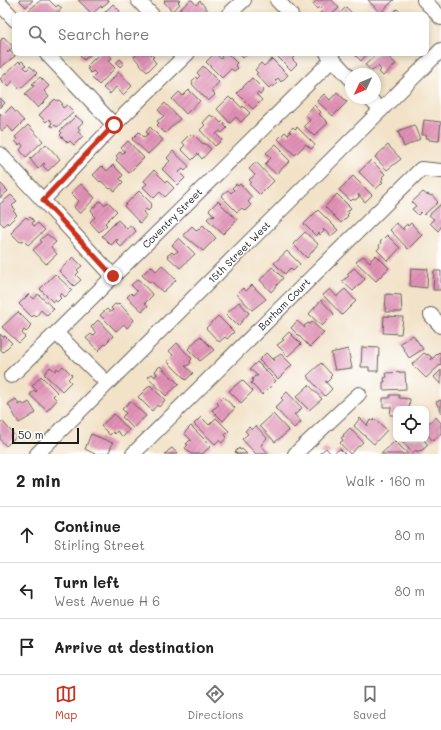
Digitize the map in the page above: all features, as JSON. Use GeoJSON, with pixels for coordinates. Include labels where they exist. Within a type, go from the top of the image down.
{"type":"FeatureCollection","features":[{"type":"Feature","properties":{"kind":"street"},"geometry":{"type":"LineString","coordinates":[[138,0],[149,12]]}},
{"type":"Feature","properties":{"kind":"street"},"geometry":{"type":"LineString","coordinates":[[231,12],[244,0]]}},
{"type":"Feature","properties":{"kind":"street"},"geometry":{"type":"LineString","coordinates":[[277,0],[288,12]]}},
{"type":"Feature","properties":{"kind":"street"},"geometry":{"type":"LineString","coordinates":[[424,0],[441,18]]}},
{"type":"Feature","properties":{"kind":"street"},"geometry":{"type":"LineString","coordinates":[[0,4],[12,17]]}},
{"type":"Feature","properties":{"kind":"street","name":"15th Street West"},"geometry":{"type":"LineString","coordinates":[[37,454],[441,50]]}},
{"type":"Feature","properties":{"kind":"street"},"geometry":{"type":"LineString","coordinates":[[49,56],[114,125]]}},
{"type":"Feature","properties":{"kind":"street"},"geometry":{"type":"LineString","coordinates":[[43,200],[114,125],[185,56]]}},
{"type":"Feature","properties":{"kind":"street"},"geometry":{"type":"LineString","coordinates":[[330,56],[345,72]]}},
{"type":"Feature","properties":{"kind":"street","name":"Coventry Street"},"geometry":{"type":"LineString","coordinates":[[11,376],[113,276],[330,56]]}},
{"type":"Feature","properties":{"kind":"street"},"geometry":{"type":"LineString","coordinates":[[375,104],[381,110]]}},
{"type":"Feature","properties":{"kind":"street"},"geometry":{"type":"LineString","coordinates":[[0,154],[113,276]]}},
{"type":"Feature","properties":{"kind":"street","name":"Barham Court"},"geometry":{"type":"LineString","coordinates":[[133,454],[421,168],[441,171]]}},
{"type":"Feature","properties":{"kind":"street"},"geometry":{"type":"LineString","coordinates":[[431,315],[441,326]]}},
{"type":"Feature","properties":{"kind":"street"},"geometry":{"type":"LineString","coordinates":[[56,333],[107,383]]}},
{"type":"Feature","properties":{"kind":"street"},"geometry":{"type":"LineString","coordinates":[[295,454],[359,394]]}},
{"type":"Feature","properties":{"kind":"building"},"geometry":{"type":"Polygon","coordinates":[[[19,0],[33,0],[26,7],[19,0]]]}},
{"type":"Feature","properties":{"kind":"building"},"geometry":{"type":"Polygon","coordinates":[[[41,0],[49,0],[56,7],[58,5],[62,8],[58,12],[31,12],[29,10],[41,0]]]}},
{"type":"Feature","properties":{"kind":"building"},"geometry":{"type":"Polygon","coordinates":[[[78,0],[109,1],[94,12],[90,12],[78,0]]]}},
{"type":"Feature","properties":{"kind":"building"},"geometry":{"type":"Polygon","coordinates":[[[164,0],[180,0],[178,2],[180,4],[172,11],[164,0]]]}},
{"type":"Feature","properties":{"kind":"building"},"geometry":{"type":"Polygon","coordinates":[[[190,0],[192,0],[196,5],[200,1],[208,11],[207,12],[177,12],[190,0]]]}},
{"type":"Feature","properties":{"kind":"building"},"geometry":{"type":"Polygon","coordinates":[[[317,0],[332,0],[339,8],[334,12],[322,12],[323,11],[319,7],[317,9],[313,4],[317,0]]]}},
{"type":"Feature","properties":{"kind":"building"},"geometry":{"type":"Polygon","coordinates":[[[368,0],[394,0],[381,12],[379,12],[368,0]]]}},
{"type":"Feature","properties":{"kind":"building"},"geometry":{"type":"Polygon","coordinates":[[[113,4],[120,11],[119,12],[105,12],[113,4]]]}},
{"type":"Feature","properties":{"kind":"building"},"geometry":{"type":"Polygon","coordinates":[[[346,7],[351,12],[341,12],[346,7]]]}},
{"type":"Feature","properties":{"kind":"building"},"geometry":{"type":"Polygon","coordinates":[[[4,37],[12,46],[12,48],[7,52],[8,53],[10,51],[12,56],[15,56],[0,68],[0,41],[4,37]]]}},
{"type":"Feature","properties":{"kind":"building"},"geometry":{"type":"Polygon","coordinates":[[[80,56],[89,56],[84,60],[80,56]]]}},
{"type":"Feature","properties":{"kind":"building"},"geometry":{"type":"Polygon","coordinates":[[[97,56],[110,56],[112,58],[108,61],[115,68],[99,85],[92,78],[96,74],[93,71],[91,73],[87,69],[89,68],[87,66],[97,56]]]}},
{"type":"Feature","properties":{"kind":"building"},"geometry":{"type":"Polygon","coordinates":[[[153,56],[154,57],[152,58],[156,63],[147,72],[134,57],[153,56]]]}},
{"type":"Feature","properties":{"kind":"building"},"geometry":{"type":"Polygon","coordinates":[[[212,56],[218,56],[221,59],[221,56],[230,56],[237,63],[235,65],[238,68],[234,71],[231,69],[222,78],[206,62],[212,56]]]}},
{"type":"Feature","properties":{"kind":"building"},"geometry":{"type":"Polygon","coordinates":[[[277,56],[295,56],[292,59],[297,64],[291,70],[277,56]]]}},
{"type":"Feature","properties":{"kind":"building"},"geometry":{"type":"Polygon","coordinates":[[[356,56],[365,56],[361,61],[356,56]]]}},
{"type":"Feature","properties":{"kind":"building"},"geometry":{"type":"Polygon","coordinates":[[[375,56],[388,56],[396,64],[383,76],[381,74],[381,68],[378,66],[376,68],[368,68],[365,65],[375,56]]]}},
{"type":"Feature","properties":{"kind":"building"},"geometry":{"type":"Polygon","coordinates":[[[120,59],[124,63],[120,67],[116,63],[120,59]]]}},
{"type":"Feature","properties":{"kind":"building"},"geometry":{"type":"Polygon","coordinates":[[[272,59],[288,75],[281,82],[278,78],[275,81],[277,83],[273,87],[272,85],[269,88],[256,74],[258,73],[255,70],[261,63],[264,66],[272,59]]]}},
{"type":"Feature","properties":{"kind":"building"},"geometry":{"type":"Polygon","coordinates":[[[19,61],[20,63],[22,61],[26,65],[24,67],[27,70],[30,66],[37,73],[20,89],[13,81],[8,87],[0,79],[19,61]]]}},
{"type":"Feature","properties":{"kind":"building"},"geometry":{"type":"Polygon","coordinates":[[[203,66],[219,82],[211,91],[215,95],[208,101],[192,84],[192,81],[196,77],[197,79],[200,76],[197,73],[203,66]]]}},
{"type":"Feature","properties":{"kind":"building"},"geometry":{"type":"Polygon","coordinates":[[[119,72],[132,86],[123,95],[116,87],[110,94],[103,88],[119,72]]]}},
{"type":"Feature","properties":{"kind":"building"},"geometry":{"type":"Polygon","coordinates":[[[40,77],[49,86],[44,91],[49,97],[38,108],[25,94],[34,86],[32,84],[40,77]]]}},
{"type":"Feature","properties":{"kind":"building"},"geometry":{"type":"Polygon","coordinates":[[[252,78],[264,90],[260,95],[258,93],[256,94],[262,100],[253,109],[237,93],[252,78]]]}},
{"type":"Feature","properties":{"kind":"building"},"geometry":{"type":"Polygon","coordinates":[[[189,90],[200,101],[186,114],[172,99],[179,92],[183,96],[189,90]]]}},
{"type":"Feature","properties":{"kind":"building"},"geometry":{"type":"Polygon","coordinates":[[[337,92],[345,100],[345,104],[333,116],[317,101],[324,94],[330,100],[337,92]]]}},
{"type":"Feature","properties":{"kind":"building"},"geometry":{"type":"Polygon","coordinates":[[[229,97],[242,108],[243,106],[250,113],[241,122],[236,117],[230,123],[217,109],[229,97]]]}},
{"type":"Feature","properties":{"kind":"building"},"geometry":{"type":"Polygon","coordinates":[[[0,98],[5,103],[0,108],[0,98]]]}},
{"type":"Feature","properties":{"kind":"building"},"geometry":{"type":"Polygon","coordinates":[[[55,99],[57,101],[59,100],[63,104],[61,105],[63,108],[67,105],[74,112],[57,127],[55,125],[53,127],[50,125],[52,123],[49,119],[46,122],[39,115],[55,99]]]}},
{"type":"Feature","properties":{"kind":"building"},"geometry":{"type":"Polygon","coordinates":[[[165,103],[180,119],[165,133],[157,125],[159,123],[157,121],[164,116],[158,110],[165,103]]]}},
{"type":"Feature","properties":{"kind":"building"},"geometry":{"type":"Polygon","coordinates":[[[314,105],[321,112],[319,114],[328,123],[314,136],[304,126],[310,120],[306,115],[314,105]]]}},
{"type":"Feature","properties":{"kind":"building"},"geometry":{"type":"Polygon","coordinates":[[[11,107],[24,121],[13,132],[8,126],[2,131],[0,128],[0,113],[2,116],[11,107]]]}},
{"type":"Feature","properties":{"kind":"building"},"geometry":{"type":"Polygon","coordinates":[[[210,115],[213,117],[214,116],[221,123],[223,121],[227,128],[222,133],[220,131],[216,134],[222,140],[215,146],[200,130],[205,125],[203,123],[210,115]]]}},
{"type":"Feature","properties":{"kind":"building"},"geometry":{"type":"Polygon","coordinates":[[[76,116],[83,122],[78,127],[80,130],[78,132],[83,136],[74,145],[70,141],[68,143],[60,135],[62,133],[60,131],[76,116]]]}},
{"type":"Feature","properties":{"kind":"building"},"geometry":{"type":"Polygon","coordinates":[[[424,120],[441,122],[439,141],[429,140],[429,138],[426,138],[427,135],[422,135],[424,120]]]}},
{"type":"Feature","properties":{"kind":"building"},"geometry":{"type":"Polygon","coordinates":[[[28,125],[43,141],[26,157],[20,150],[23,146],[21,143],[19,145],[15,141],[17,139],[15,137],[28,125]]]}},
{"type":"Feature","properties":{"kind":"building"},"geometry":{"type":"Polygon","coordinates":[[[414,125],[420,139],[404,147],[398,131],[414,125]]]}},
{"type":"Feature","properties":{"kind":"building"},"geometry":{"type":"Polygon","coordinates":[[[150,127],[163,140],[148,154],[132,139],[139,132],[144,137],[148,134],[146,132],[150,127]]]}},
{"type":"Feature","properties":{"kind":"building"},"geometry":{"type":"Polygon","coordinates":[[[293,127],[295,129],[297,127],[315,145],[311,149],[306,144],[295,155],[278,139],[285,132],[288,135],[291,132],[289,131],[293,127]]]}},
{"type":"Feature","properties":{"kind":"building"},"geometry":{"type":"Polygon","coordinates":[[[190,134],[193,137],[194,135],[203,144],[204,143],[211,149],[202,159],[198,154],[192,160],[181,149],[185,145],[182,142],[190,134]]]}},
{"type":"Feature","properties":{"kind":"building"},"geometry":{"type":"Polygon","coordinates":[[[128,141],[144,158],[129,173],[116,160],[118,158],[116,156],[120,152],[122,154],[125,151],[121,148],[128,141]]]}},
{"type":"Feature","properties":{"kind":"building"},"geometry":{"type":"Polygon","coordinates":[[[46,144],[60,159],[48,171],[43,166],[45,164],[44,163],[38,169],[30,159],[46,144]]]}},
{"type":"Feature","properties":{"kind":"building"},"geometry":{"type":"Polygon","coordinates":[[[276,144],[283,151],[281,152],[290,161],[276,174],[265,164],[271,158],[266,153],[276,144]]]}},
{"type":"Feature","properties":{"kind":"building"},"geometry":{"type":"Polygon","coordinates":[[[388,145],[401,159],[387,170],[375,157],[388,145]]]}},
{"type":"Feature","properties":{"kind":"building"},"geometry":{"type":"Polygon","coordinates":[[[173,151],[189,166],[185,171],[183,169],[179,172],[185,178],[178,185],[162,169],[170,161],[167,158],[173,151]]]}},
{"type":"Feature","properties":{"kind":"building"},"geometry":{"type":"Polygon","coordinates":[[[371,160],[385,174],[381,181],[383,182],[376,189],[359,172],[371,160]]]}},
{"type":"Feature","properties":{"kind":"building"},"geometry":{"type":"Polygon","coordinates":[[[256,162],[274,181],[260,195],[249,184],[251,182],[249,180],[255,175],[249,169],[256,162]]]}},
{"type":"Feature","properties":{"kind":"building"},"geometry":{"type":"Polygon","coordinates":[[[113,165],[123,175],[120,179],[123,182],[115,191],[111,188],[110,189],[101,181],[100,182],[93,175],[102,166],[107,171],[113,165]]]}},
{"type":"Feature","properties":{"kind":"building"},"geometry":{"type":"Polygon","coordinates":[[[154,170],[174,188],[165,197],[160,192],[154,198],[143,187],[147,184],[144,181],[154,170]]]}},
{"type":"Feature","properties":{"kind":"building"},"geometry":{"type":"Polygon","coordinates":[[[353,176],[372,195],[365,202],[358,194],[359,197],[351,201],[339,190],[353,176]]]}},
{"type":"Feature","properties":{"kind":"building"},"geometry":{"type":"Polygon","coordinates":[[[1,184],[8,191],[0,198],[0,185],[1,184]]]}},
{"type":"Feature","properties":{"kind":"building"},"geometry":{"type":"Polygon","coordinates":[[[81,184],[95,198],[80,214],[74,207],[79,201],[71,193],[81,184]]]}},
{"type":"Feature","properties":{"kind":"building"},"geometry":{"type":"Polygon","coordinates":[[[236,184],[238,186],[240,184],[252,197],[248,202],[251,205],[245,211],[242,208],[237,212],[221,196],[228,190],[231,193],[234,190],[232,188],[236,184]]]}},
{"type":"Feature","properties":{"kind":"building"},"geometry":{"type":"Polygon","coordinates":[[[139,191],[152,204],[148,211],[146,209],[143,212],[146,216],[140,223],[124,206],[139,191]]]}},
{"type":"Feature","properties":{"kind":"building"},"geometry":{"type":"Polygon","coordinates":[[[423,192],[427,195],[432,195],[438,202],[424,215],[421,212],[418,215],[412,209],[416,206],[412,202],[423,192]]]}},
{"type":"Feature","properties":{"kind":"building"},"geometry":{"type":"Polygon","coordinates":[[[337,194],[351,208],[347,212],[349,213],[347,215],[348,216],[341,223],[325,207],[337,194]]]}},
{"type":"Feature","properties":{"kind":"building"},"geometry":{"type":"Polygon","coordinates":[[[11,195],[17,201],[12,206],[15,209],[13,211],[17,215],[4,226],[0,222],[0,204],[11,195]]]}},
{"type":"Feature","properties":{"kind":"building"},"geometry":{"type":"Polygon","coordinates":[[[100,201],[104,205],[108,202],[117,211],[105,223],[107,225],[99,232],[90,222],[95,217],[91,210],[100,201]]]}},
{"type":"Feature","properties":{"kind":"building"},"geometry":{"type":"Polygon","coordinates":[[[218,201],[237,220],[223,234],[207,219],[212,215],[214,217],[215,216],[209,210],[218,201]]]}},
{"type":"Feature","properties":{"kind":"building"},"geometry":{"type":"Polygon","coordinates":[[[441,204],[441,227],[438,231],[430,223],[434,219],[429,215],[441,204]]]}},
{"type":"Feature","properties":{"kind":"building"},"geometry":{"type":"Polygon","coordinates":[[[318,210],[338,230],[331,236],[323,229],[324,231],[320,235],[319,233],[316,236],[304,224],[318,210]]]}},
{"type":"Feature","properties":{"kind":"building"},"geometry":{"type":"Polygon","coordinates":[[[26,217],[28,219],[30,217],[34,221],[32,223],[34,226],[38,223],[45,230],[28,245],[23,240],[20,242],[11,233],[14,230],[13,229],[26,217]]]}},
{"type":"Feature","properties":{"kind":"building"},"geometry":{"type":"Polygon","coordinates":[[[118,220],[127,229],[130,225],[136,231],[121,247],[116,242],[118,240],[117,239],[111,245],[102,236],[118,220]]]}},
{"type":"Feature","properties":{"kind":"building"},"geometry":{"type":"Polygon","coordinates":[[[396,223],[404,230],[403,228],[407,224],[408,226],[411,223],[422,235],[408,249],[390,230],[396,223]]]}},
{"type":"Feature","properties":{"kind":"building"},"geometry":{"type":"Polygon","coordinates":[[[203,225],[216,238],[203,251],[183,235],[192,226],[197,231],[203,225]]]}},
{"type":"Feature","properties":{"kind":"building"},"geometry":{"type":"Polygon","coordinates":[[[305,232],[318,244],[307,258],[293,244],[305,232]]]}},
{"type":"Feature","properties":{"kind":"building"},"geometry":{"type":"Polygon","coordinates":[[[47,234],[56,242],[51,247],[57,254],[46,264],[33,250],[42,242],[40,240],[47,234]]]}},
{"type":"Feature","properties":{"kind":"building"},"geometry":{"type":"Polygon","coordinates":[[[387,235],[400,248],[388,261],[377,250],[380,247],[380,242],[387,235]]]}},
{"type":"Feature","properties":{"kind":"building"},"geometry":{"type":"Polygon","coordinates":[[[179,238],[195,254],[180,268],[167,256],[172,252],[174,254],[178,251],[172,245],[179,238]]]}},
{"type":"Feature","properties":{"kind":"building"},"geometry":{"type":"Polygon","coordinates":[[[287,251],[300,264],[293,271],[290,268],[285,274],[274,263],[287,251]]]}},
{"type":"Feature","properties":{"kind":"building"},"geometry":{"type":"Polygon","coordinates":[[[376,255],[389,268],[376,281],[356,262],[363,256],[371,263],[370,261],[376,255]]]}},
{"type":"Feature","properties":{"kind":"building"},"geometry":{"type":"Polygon","coordinates":[[[73,257],[82,266],[77,270],[79,272],[76,275],[81,280],[74,286],[59,271],[73,257]]]}},
{"type":"Feature","properties":{"kind":"building"},"geometry":{"type":"Polygon","coordinates":[[[162,265],[176,280],[163,292],[142,275],[151,266],[156,271],[162,265]]]}},
{"type":"Feature","properties":{"kind":"building"},"geometry":{"type":"Polygon","coordinates":[[[272,267],[283,278],[271,292],[260,280],[272,267]]]}},
{"type":"Feature","properties":{"kind":"building"},"geometry":{"type":"Polygon","coordinates":[[[354,268],[365,279],[353,291],[342,281],[349,276],[347,274],[354,268]]]}},
{"type":"Feature","properties":{"kind":"building"},"geometry":{"type":"Polygon","coordinates":[[[411,268],[428,269],[427,288],[410,286],[411,268]]]}},
{"type":"Feature","properties":{"kind":"building"},"geometry":{"type":"Polygon","coordinates":[[[434,271],[441,271],[441,290],[433,290],[434,271]]]}},
{"type":"Feature","properties":{"kind":"building"},"geometry":{"type":"Polygon","coordinates":[[[55,274],[72,290],[65,297],[61,293],[59,296],[61,298],[57,302],[55,300],[53,302],[40,289],[55,274]]]}},
{"type":"Feature","properties":{"kind":"building"},"geometry":{"type":"Polygon","coordinates":[[[138,279],[153,295],[145,303],[148,306],[142,311],[127,297],[131,293],[133,295],[137,291],[131,285],[138,279]]]}},
{"type":"Feature","properties":{"kind":"building"},"geometry":{"type":"Polygon","coordinates":[[[252,285],[266,299],[252,310],[237,294],[243,288],[246,291],[252,285]]]}},
{"type":"Feature","properties":{"kind":"building"},"geometry":{"type":"Polygon","coordinates":[[[330,289],[337,297],[345,289],[356,301],[342,315],[323,295],[330,289]]]}},
{"type":"Feature","properties":{"kind":"building"},"geometry":{"type":"Polygon","coordinates":[[[29,294],[34,299],[38,294],[54,309],[47,316],[41,310],[36,317],[34,315],[32,317],[19,304],[29,294]]]}},
{"type":"Feature","properties":{"kind":"building"},"geometry":{"type":"Polygon","coordinates":[[[386,294],[401,295],[402,312],[385,312],[386,294]]]}},
{"type":"Feature","properties":{"kind":"building"},"geometry":{"type":"Polygon","coordinates":[[[321,300],[334,314],[322,326],[309,314],[321,300]]]}},
{"type":"Feature","properties":{"kind":"building"},"geometry":{"type":"Polygon","coordinates":[[[239,302],[249,313],[238,326],[226,314],[239,302]]]}},
{"type":"Feature","properties":{"kind":"building"},"geometry":{"type":"Polygon","coordinates":[[[119,303],[134,320],[127,328],[124,324],[116,331],[100,315],[107,309],[110,312],[113,310],[111,308],[115,304],[117,305],[119,303]]]}},
{"type":"Feature","properties":{"kind":"building"},"geometry":{"type":"Polygon","coordinates":[[[18,312],[31,325],[26,332],[24,330],[22,333],[25,337],[19,343],[2,327],[18,312]]]}},
{"type":"Feature","properties":{"kind":"building"},"geometry":{"type":"Polygon","coordinates":[[[218,316],[234,332],[227,339],[225,337],[219,342],[206,328],[218,316]]]}},
{"type":"Feature","properties":{"kind":"building"},"geometry":{"type":"Polygon","coordinates":[[[384,316],[403,317],[401,334],[383,333],[384,316]]]}},
{"type":"Feature","properties":{"kind":"building"},"geometry":{"type":"Polygon","coordinates":[[[98,320],[113,336],[98,351],[86,338],[91,334],[93,336],[96,333],[91,327],[98,320]]]}},
{"type":"Feature","properties":{"kind":"building"},"geometry":{"type":"Polygon","coordinates":[[[297,321],[305,328],[304,326],[312,322],[324,333],[310,347],[291,328],[297,321]]]}},
{"type":"Feature","properties":{"kind":"building"},"geometry":{"type":"Polygon","coordinates":[[[289,332],[301,344],[288,356],[277,345],[284,340],[282,339],[289,332]]]}},
{"type":"Feature","properties":{"kind":"building"},"geometry":{"type":"Polygon","coordinates":[[[0,334],[3,337],[5,336],[12,343],[3,352],[0,349],[0,334]]]}},
{"type":"Feature","properties":{"kind":"building"},"geometry":{"type":"Polygon","coordinates":[[[413,335],[423,349],[409,358],[400,343],[413,335]]]}},
{"type":"Feature","properties":{"kind":"building"},"geometry":{"type":"Polygon","coordinates":[[[200,336],[214,350],[200,361],[188,349],[200,336]]]}},
{"type":"Feature","properties":{"kind":"building"},"geometry":{"type":"Polygon","coordinates":[[[177,343],[192,359],[190,361],[191,363],[185,366],[193,373],[186,380],[167,361],[173,355],[169,351],[177,343]]]}},
{"type":"Feature","properties":{"kind":"building"},"geometry":{"type":"Polygon","coordinates":[[[362,347],[379,348],[378,371],[369,371],[369,367],[361,367],[362,347]]]}},
{"type":"Feature","properties":{"kind":"building"},"geometry":{"type":"Polygon","coordinates":[[[348,349],[352,368],[335,370],[331,353],[348,349]]]}},
{"type":"Feature","properties":{"kind":"building"},"geometry":{"type":"Polygon","coordinates":[[[439,352],[441,355],[441,364],[426,378],[412,364],[424,353],[427,355],[428,354],[432,358],[431,360],[439,352]]]}},
{"type":"Feature","properties":{"kind":"building"},"geometry":{"type":"Polygon","coordinates":[[[266,353],[274,361],[275,360],[273,359],[281,354],[292,365],[278,379],[259,360],[266,353]]]}},
{"type":"Feature","properties":{"kind":"building"},"geometry":{"type":"Polygon","coordinates":[[[257,362],[276,381],[262,395],[251,383],[255,376],[258,376],[250,369],[257,362]]]}},
{"type":"Feature","properties":{"kind":"building"},"geometry":{"type":"Polygon","coordinates":[[[321,363],[332,375],[327,382],[325,381],[332,389],[325,396],[307,376],[321,363]]]}},
{"type":"Feature","properties":{"kind":"building"},"geometry":{"type":"Polygon","coordinates":[[[63,366],[72,375],[68,379],[71,382],[62,391],[44,374],[50,367],[55,371],[57,368],[59,370],[63,366]]]}},
{"type":"Feature","properties":{"kind":"building"},"geometry":{"type":"Polygon","coordinates":[[[160,366],[179,384],[166,396],[148,377],[152,374],[155,377],[157,374],[155,371],[160,366]]]}},
{"type":"Feature","properties":{"kind":"building"},"geometry":{"type":"Polygon","coordinates":[[[441,370],[441,385],[434,377],[441,370]]]}},
{"type":"Feature","properties":{"kind":"building"},"geometry":{"type":"Polygon","coordinates":[[[405,372],[406,389],[383,390],[383,382],[385,382],[384,378],[387,377],[386,373],[405,372]]]}},
{"type":"Feature","properties":{"kind":"building"},"geometry":{"type":"Polygon","coordinates":[[[41,376],[57,392],[53,396],[57,400],[47,411],[30,395],[34,390],[36,392],[37,391],[32,386],[41,376]]]}},
{"type":"Feature","properties":{"kind":"building"},"geometry":{"type":"Polygon","coordinates":[[[242,380],[253,391],[241,403],[229,391],[242,380]]]}},
{"type":"Feature","properties":{"kind":"building"},"geometry":{"type":"Polygon","coordinates":[[[150,385],[165,400],[159,407],[157,405],[152,411],[138,397],[150,385]]]}},
{"type":"Feature","properties":{"kind":"building"},"geometry":{"type":"Polygon","coordinates":[[[309,385],[322,399],[309,410],[296,397],[309,385]]]}},
{"type":"Feature","properties":{"kind":"building"},"geometry":{"type":"Polygon","coordinates":[[[287,392],[302,408],[294,414],[301,422],[294,428],[275,408],[283,400],[281,398],[287,392]]]}},
{"type":"Feature","properties":{"kind":"building"},"geometry":{"type":"Polygon","coordinates":[[[390,395],[399,395],[399,398],[410,399],[409,406],[393,406],[393,415],[390,415],[391,407],[383,407],[383,398],[390,398],[390,395]]]}},
{"type":"Feature","properties":{"kind":"building"},"geometry":{"type":"Polygon","coordinates":[[[223,397],[235,408],[223,421],[212,410],[219,405],[217,403],[223,397]]]}},
{"type":"Feature","properties":{"kind":"building"},"geometry":{"type":"Polygon","coordinates":[[[16,399],[19,405],[22,403],[24,405],[29,402],[36,413],[19,423],[8,404],[16,399]]]}},
{"type":"Feature","properties":{"kind":"building"},"geometry":{"type":"Polygon","coordinates":[[[441,400],[441,413],[436,402],[441,400]]]}},
{"type":"Feature","properties":{"kind":"building"},"geometry":{"type":"Polygon","coordinates":[[[130,401],[146,416],[133,428],[122,417],[126,413],[122,409],[130,401]]]}},
{"type":"Feature","properties":{"kind":"building"},"geometry":{"type":"Polygon","coordinates":[[[114,414],[129,430],[123,437],[117,431],[115,434],[113,432],[110,435],[101,426],[114,414]]]}},
{"type":"Feature","properties":{"kind":"building"},"geometry":{"type":"Polygon","coordinates":[[[273,414],[289,431],[275,442],[260,426],[273,414]]]}},
{"type":"Feature","properties":{"kind":"building"},"geometry":{"type":"Polygon","coordinates":[[[201,417],[209,425],[216,418],[229,431],[225,435],[227,437],[222,443],[219,440],[215,444],[194,424],[201,417]]]}},
{"type":"Feature","properties":{"kind":"building"},"geometry":{"type":"Polygon","coordinates":[[[436,417],[441,423],[441,433],[433,441],[429,436],[429,423],[436,417]]]}},
{"type":"Feature","properties":{"kind":"building"},"geometry":{"type":"Polygon","coordinates":[[[360,418],[368,426],[367,424],[371,420],[373,421],[375,419],[387,430],[374,444],[354,426],[360,418]]]}},
{"type":"Feature","properties":{"kind":"building"},"geometry":{"type":"Polygon","coordinates":[[[2,421],[16,437],[6,446],[0,439],[0,423],[2,421]]]}},
{"type":"Feature","properties":{"kind":"building"},"geometry":{"type":"Polygon","coordinates":[[[191,426],[211,446],[202,454],[191,454],[185,448],[188,445],[186,444],[190,440],[192,441],[184,433],[191,426]]]}},
{"type":"Feature","properties":{"kind":"building"},"geometry":{"type":"Polygon","coordinates":[[[256,426],[267,438],[261,445],[268,453],[266,454],[256,454],[242,439],[248,434],[245,431],[249,427],[252,430],[256,426]]]}},
{"type":"Feature","properties":{"kind":"building"},"geometry":{"type":"Polygon","coordinates":[[[350,428],[363,442],[350,454],[340,443],[343,440],[341,438],[344,436],[343,435],[350,428]]]}},
{"type":"Feature","properties":{"kind":"building"},"geometry":{"type":"Polygon","coordinates":[[[91,434],[113,443],[107,454],[95,454],[85,449],[91,434]]]}},
{"type":"Feature","properties":{"kind":"building"},"geometry":{"type":"Polygon","coordinates":[[[394,442],[396,442],[408,454],[381,454],[394,442]]]}},
{"type":"Feature","properties":{"kind":"building"},"geometry":{"type":"Polygon","coordinates":[[[403,442],[426,442],[428,445],[421,451],[420,450],[417,452],[416,450],[412,453],[403,442]]]}},
{"type":"Feature","properties":{"kind":"building"},"geometry":{"type":"Polygon","coordinates":[[[172,448],[178,454],[165,454],[169,450],[172,448]]]}},
{"type":"Feature","properties":{"kind":"building"},"geometry":{"type":"Polygon","coordinates":[[[239,448],[247,454],[237,454],[235,452],[239,448]]]}},
{"type":"Feature","properties":{"kind":"building"},"geometry":{"type":"Polygon","coordinates":[[[326,448],[331,454],[319,454],[326,448]]]}},
{"type":"Feature","properties":{"kind":"building"},"geometry":{"type":"Polygon","coordinates":[[[340,449],[345,454],[333,454],[337,451],[340,449]]]}},
{"type":"Feature","properties":{"kind":"route"},"geometry":{"type":"LineString","coordinates":[[113,276],[43,200],[114,125]]}}]}
